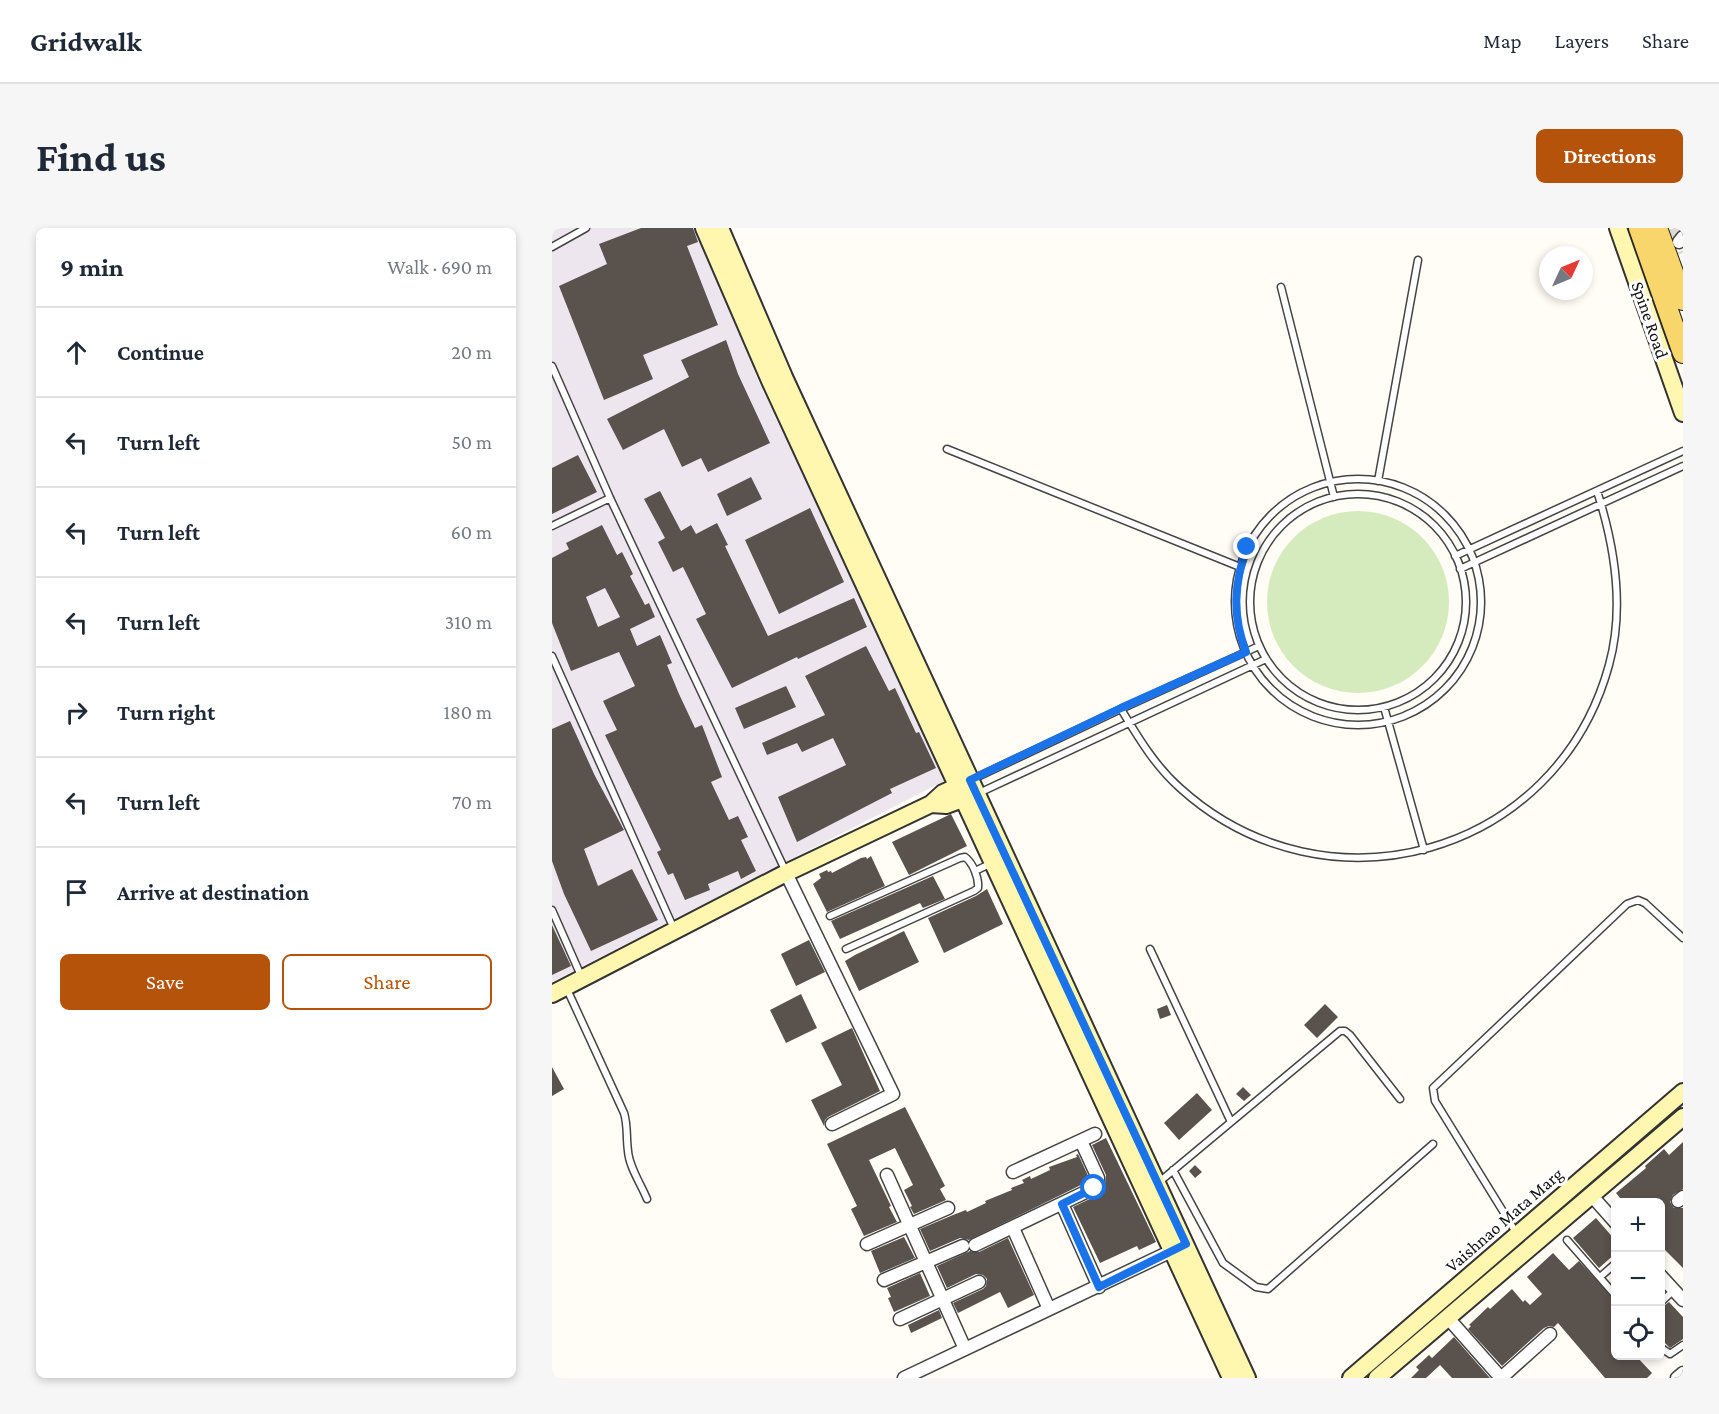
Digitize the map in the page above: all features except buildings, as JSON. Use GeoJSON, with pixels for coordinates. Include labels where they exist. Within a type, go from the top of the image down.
{"type":"FeatureCollection","features":[{"type":"Feature","properties":{"kind":"main road","name":"Spine Road"},"geometry":{"type":"LineString","coordinates":[[1639,228],[1683,352]]}},
{"type":"Feature","properties":{"kind":"main road","name":"Spine Road"},"geometry":{"type":"LineString","coordinates":[[1657,228],[1683,300]]}},
{"type":"Feature","properties":{"kind":"street"},"geometry":{"type":"LineString","coordinates":[[704,228],[776,393],[1158,1183],[1179,1248],[1231,1378]]}},
{"type":"Feature","properties":{"kind":"street"},"geometry":{"type":"LineString","coordinates":[[720,228],[967,790],[992,863],[1179,1248],[1247,1378]]}},
{"type":"Feature","properties":{"kind":"street","name":"Spine Road"},"geometry":{"type":"LineString","coordinates":[[1618,228],[1683,412]]}},
{"type":"Feature","properties":{"kind":"street"},"geometry":{"type":"LineString","coordinates":[[559,991],[786,873],[931,804],[943,792],[967,790]]}},
{"type":"Feature","properties":{"kind":"street"},"geometry":{"type":"LineString","coordinates":[[786,873],[893,1094],[832,1124]]}},
{"type":"Feature","properties":{"kind":"street","name":"Vaishnao Mata Marg"},"geometry":{"type":"LineString","coordinates":[[1351,1378],[1683,1092]]}},
{"type":"Feature","properties":{"kind":"street","name":"Vaishnao Mata Marg"},"geometry":{"type":"LineString","coordinates":[[1387,1375],[1448,1318],[1683,1117]]}},
{"type":"Feature","properties":{"kind":"street"},"geometry":{"type":"LineString","coordinates":[[1013,1172],[1095,1134]]}},
{"type":"Feature","properties":{"kind":"street"},"geometry":{"type":"LineString","coordinates":[[884,1280],[926,1260],[1013,1228],[1094,1188],[1098,1183],[1098,1178],[1081,1141]]}},
{"type":"Feature","properties":{"kind":"street"},"geometry":{"type":"LineString","coordinates":[[887,1175],[965,1349]]}},
{"type":"Feature","properties":{"kind":"street"},"geometry":{"type":"LineString","coordinates":[[1592,1196],[1611,1217]]}},
{"type":"Feature","properties":{"kind":"street"},"geometry":{"type":"LineString","coordinates":[[1062,1204],[1099,1287]]}},
{"type":"Feature","properties":{"kind":"street"},"geometry":{"type":"LineString","coordinates":[[867,1244],[948,1208]]}},
{"type":"Feature","properties":{"kind":"street"},"geometry":{"type":"LineString","coordinates":[[1013,1228],[1048,1309]]}},
{"type":"Feature","properties":{"kind":"street"},"geometry":{"type":"LineString","coordinates":[[904,1378],[1179,1248]]}},
{"type":"Feature","properties":{"kind":"street"},"geometry":{"type":"LineString","coordinates":[[1665,1280],[1679,1295]]}},
{"type":"Feature","properties":{"kind":"street"},"geometry":{"type":"LineString","coordinates":[[900,1319],[979,1282]]}},
{"type":"Feature","properties":{"kind":"street"},"geometry":{"type":"LineString","coordinates":[[1448,1318],[1501,1378],[1550,1334]]}},
{"type":"Feature","properties":{"kind":"street"},"geometry":{"type":"LineString","coordinates":[[1677,1378],[1683,1373]]}},
{"type":"Feature","properties":{"kind":"lane"},"geometry":{"type":"LineString","coordinates":[[552,247],[586,228]]}},
{"type":"Feature","properties":{"kind":"lane"},"geometry":{"type":"LineString","coordinates":[[1378,481],[1418,260]]}},
{"type":"Feature","properties":{"kind":"lane"},"geometry":{"type":"LineString","coordinates":[[1281,287],[1334,497]]}},
{"type":"Feature","properties":{"kind":"lane"},"geometry":{"type":"LineString","coordinates":[[552,366],[610,498],[786,873]]}},
{"type":"Feature","properties":{"kind":"lane"},"geometry":{"type":"LineString","coordinates":[[947,449],[1240,567]]}},
{"type":"Feature","properties":{"kind":"lane"},"geometry":{"type":"LineString","coordinates":[[1455,556],[1683,451]]}},
{"type":"Feature","properties":{"kind":"lane"},"geometry":{"type":"LineString","coordinates":[[1460,568],[1683,466]]}},
{"type":"Feature","properties":{"kind":"lane"},"geometry":{"type":"LineString","coordinates":[[1350,479],[1378,481],[1412,492],[1431,503],[1447,518],[1470,550],[1475,563],[1481,595],[1480,616],[1477,634],[1468,657],[1457,676],[1443,692],[1426,705],[1387,722],[1366,725],[1323,720],[1285,701],[1269,687],[1253,665],[1238,627],[1235,607],[1240,567],[1247,547],[1274,511],[1308,489],[1330,482],[1350,479]]}},
{"type":"Feature","properties":{"kind":"lane"},"geometry":{"type":"LineString","coordinates":[[1121,708],[1143,746],[1179,787],[1199,804],[1245,833],[1296,851],[1323,856],[1377,858],[1424,850],[1456,840],[1480,829],[1525,799],[1562,760],[1578,738],[1591,714],[1610,664],[1617,610],[1614,556],[1597,491]]}},
{"type":"Feature","properties":{"kind":"lane"},"geometry":{"type":"LineString","coordinates":[[1351,494],[1388,498],[1422,515],[1436,528],[1455,556],[1466,596],[1462,633],[1455,651],[1433,681],[1418,693],[1401,701],[1365,710],[1346,710],[1328,706],[1294,689],[1266,659],[1259,646],[1250,609],[1254,571],[1270,538],[1298,512],[1314,503],[1351,494]]}},
{"type":"Feature","properties":{"kind":"lane"},"geometry":{"type":"LineString","coordinates":[[552,526],[610,498]]}},
{"type":"Feature","properties":{"kind":"lane"},"geometry":{"type":"LineString","coordinates":[[967,790],[1121,708],[1259,646]]}},
{"type":"Feature","properties":{"kind":"lane"},"geometry":{"type":"LineString","coordinates":[[552,656],[675,932]]}},
{"type":"Feature","properties":{"kind":"lane"},"geometry":{"type":"LineString","coordinates":[[967,790],[1129,723],[1266,659]]}},
{"type":"Feature","properties":{"kind":"lane"},"geometry":{"type":"LineString","coordinates":[[1384,707],[1424,850]]}},
{"type":"Feature","properties":{"kind":"lane"},"geometry":{"type":"LineString","coordinates":[[830,916],[960,858],[966,857],[975,872],[979,882],[978,888],[974,891],[846,949]]}},
{"type":"Feature","properties":{"kind":"lane"},"geometry":{"type":"LineString","coordinates":[[975,872],[992,863]]}},
{"type":"Feature","properties":{"kind":"lane"},"geometry":{"type":"LineString","coordinates":[[1518,1234],[1435,1101],[1433,1088],[1627,904],[1638,900],[1645,903],[1683,938]]}},
{"type":"Feature","properties":{"kind":"lane"},"geometry":{"type":"LineString","coordinates":[[552,910],[582,978]]}},
{"type":"Feature","properties":{"kind":"lane"},"geometry":{"type":"LineString","coordinates":[[1150,949],[1231,1122]]}},
{"type":"Feature","properties":{"kind":"lane"},"geometry":{"type":"LineString","coordinates":[[559,991],[624,1113],[628,1124],[627,1150],[630,1161],[648,1199]]}},
{"type":"Feature","properties":{"kind":"lane"},"geometry":{"type":"LineString","coordinates":[[1158,1183],[1340,1031],[1345,1031],[1350,1035],[1401,1099]]}},
{"type":"Feature","properties":{"kind":"lane"},"geometry":{"type":"LineString","coordinates":[[1173,1170],[1223,1263],[1256,1287],[1268,1289],[1433,1144]]}},
{"type":"Feature","properties":{"kind":"lane"},"geometry":{"type":"LineString","coordinates":[[1567,1240],[1611,1290]]}},
{"type":"Feature","properties":{"kind":"lane"},"geometry":{"type":"LineString","coordinates":[[1600,1278],[1611,1268]]}},
{"type":"Feature","properties":{"kind":"lane"},"geometry":{"type":"LineString","coordinates":[[1665,1301],[1679,1295]]}},
{"type":"Feature","properties":{"kind":"lane"},"geometry":{"type":"LineString","coordinates":[[1665,1350],[1670,1354],[1683,1345]]}},
{"type":"Feature","properties":{"kind":"shaded area"},"geometry":{"type":"Polygon","coordinates":[[[552,228],[699,228],[758,380],[946,780],[552,982],[552,228]]]}},
{"type":"Feature","properties":{"kind":"green space"},"geometry":{"type":"Polygon","coordinates":[[[1358,511],[1376,512],[1393,517],[1423,537],[1443,567],[1448,584],[1448,620],[1443,637],[1423,667],[1393,687],[1376,692],[1358,693],[1340,692],[1323,687],[1293,667],[1273,637],[1268,620],[1267,602],[1268,584],[1273,567],[1293,537],[1323,517],[1340,512],[1358,511]]]}},
{"type":"Feature","properties":{"kind":"tunnel"},"geometry":{"type":"LineString","coordinates":[[1674,228],[1683,253]]}},
{"type":"Feature","properties":{"kind":"route"},"geometry":{"type":"LineString","coordinates":[[1094,1188],[1062,1204],[1099,1287],[1186,1244],[970,780],[1246,652],[1238,627],[1235,607],[1236,586],[1247,547]]}}]}
